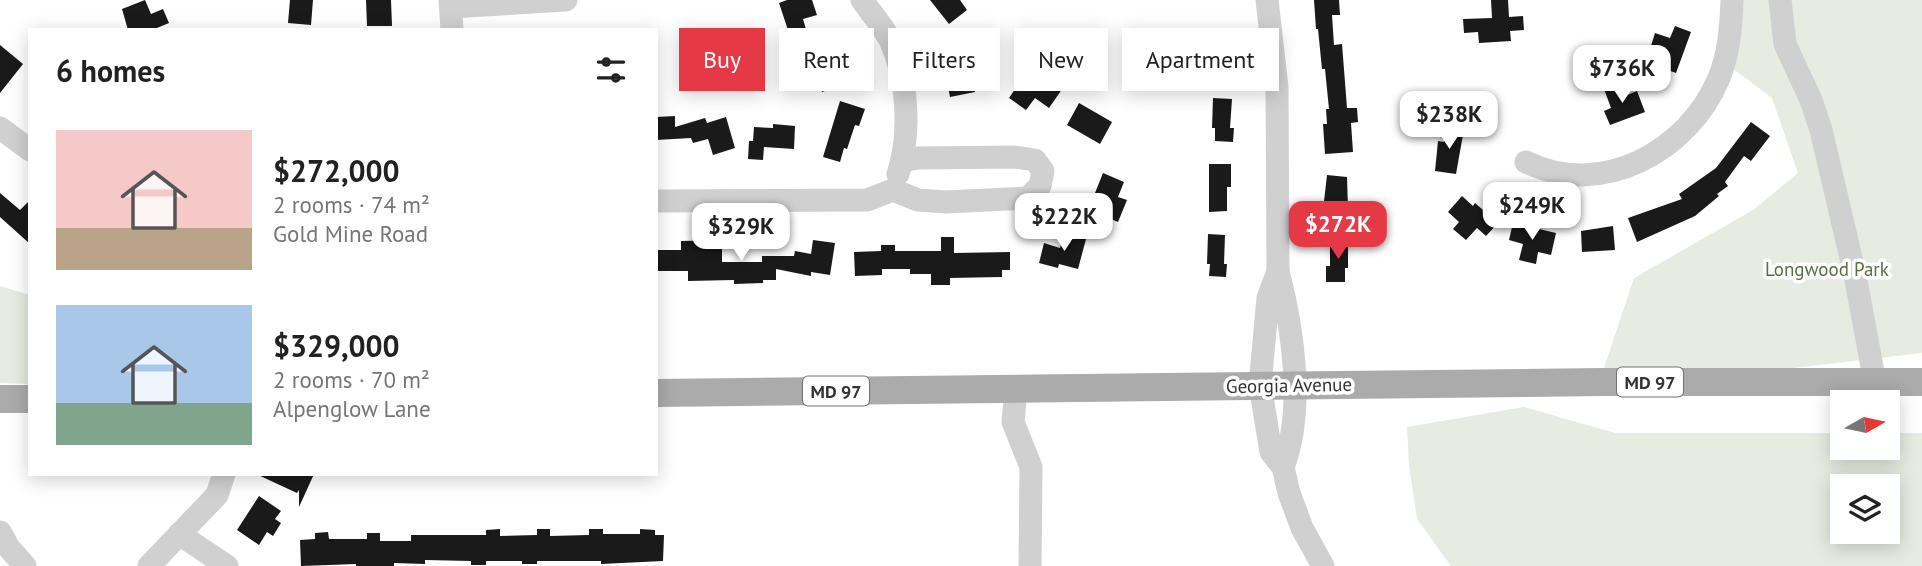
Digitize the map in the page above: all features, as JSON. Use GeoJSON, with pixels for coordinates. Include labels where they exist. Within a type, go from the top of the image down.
{"type":"FeatureCollection","features":[{"type":"Feature","properties":{"kind":"main road","name":"Georgia Avenue"},"geometry":{"type":"LineString","coordinates":[[658,393],[1295,384],[1922,382]]}},
{"type":"Feature","properties":{"kind":"main road"},"geometry":{"type":"LineString","coordinates":[[0,399],[28,399]]}},
{"type":"Feature","properties":{"kind":"street"},"geometry":{"type":"LineString","coordinates":[[451,12],[566,0]]}},
{"type":"Feature","properties":{"kind":"street"},"geometry":{"type":"LineString","coordinates":[[862,0],[890,40],[903,82],[905,134],[902,161],[893,190]]}},
{"type":"Feature","properties":{"kind":"street"},"geometry":{"type":"LineString","coordinates":[[1267,0],[1277,87],[1278,271],[1286,299],[1295,384],[1290,450],[1283,467]]}},
{"type":"Feature","properties":{"kind":"street"},"geometry":{"type":"LineString","coordinates":[[1526,162],[1542,170],[1562,174],[1595,175],[1636,164],[1669,144],[1701,110],[1718,80],[1730,43],[1732,0]]}},
{"type":"Feature","properties":{"kind":"street"},"geometry":{"type":"LineString","coordinates":[[1780,0],[1785,44],[1811,100],[1821,131],[1855,275],[1875,383]]}},
{"type":"Feature","properties":{"kind":"street"},"geometry":{"type":"LineString","coordinates":[[0,128],[28,149]]}},
{"type":"Feature","properties":{"kind":"street"},"geometry":{"type":"LineString","coordinates":[[658,201],[867,200],[893,190],[918,200],[946,202],[1028,198],[1040,186],[1042,171],[1035,160],[1015,157],[918,158],[902,161]]}},
{"type":"Feature","properties":{"kind":"street"},"geometry":{"type":"LineString","coordinates":[[1278,271],[1268,298],[1260,385],[1272,452],[1283,467],[1302,528],[1324,566]]}},
{"type":"Feature","properties":{"kind":"street"},"geometry":{"type":"LineString","coordinates":[[1016,389],[1013,422],[1031,467],[1030,566]]}},
{"type":"Feature","properties":{"kind":"street"},"geometry":{"type":"LineString","coordinates":[[149,566],[217,495],[223,476]]}},
{"type":"Feature","properties":{"kind":"street"},"geometry":{"type":"LineString","coordinates":[[0,532],[9,548],[25,566]]}},
{"type":"Feature","properties":{"kind":"street"},"geometry":{"type":"LineString","coordinates":[[179,534],[227,566]]}},
{"type":"Feature","properties":{"kind":"green space","name":"Longwood Park"},"geometry":{"type":"Polygon","coordinates":[[[1732,0],[1922,0],[1922,353],[1758,372],[1603,371],[1634,278],[1753,210],[1798,173],[1772,98],[1724,62],[1732,0]]]}},
{"type":"Feature","properties":{"kind":"green space"},"geometry":{"type":"Polygon","coordinates":[[[0,286],[28,294],[28,384],[0,383],[0,286]]]}},
{"type":"Feature","properties":{"kind":"green space"},"geometry":{"type":"Polygon","coordinates":[[[1524,407],[1615,433],[1830,433],[1830,460],[1900,460],[1900,433],[1922,433],[1922,566],[1451,566],[1417,519],[1409,465],[1407,427],[1524,407]]]}},
{"type":"Feature","properties":{"kind":"building"},"geometry":{"type":"Polygon","coordinates":[[[145,0],[151,14],[163,9],[169,23],[157,28],[127,28],[122,9],[145,0]]]}},
{"type":"Feature","properties":{"kind":"building"},"geometry":{"type":"Polygon","coordinates":[[[290,0],[313,0],[311,25],[288,23],[290,0]]]}},
{"type":"Feature","properties":{"kind":"building"},"geometry":{"type":"Polygon","coordinates":[[[366,0],[391,0],[392,26],[367,26],[366,0]]]}},
{"type":"Feature","properties":{"kind":"building"},"geometry":{"type":"Polygon","coordinates":[[[787,0],[812,0],[817,15],[803,19],[806,28],[787,28],[779,3],[787,0]]]}},
{"type":"Feature","properties":{"kind":"building"},"geometry":{"type":"Polygon","coordinates":[[[930,0],[960,0],[967,10],[949,24],[930,0]]]}},
{"type":"Feature","properties":{"kind":"building"},"geometry":{"type":"Polygon","coordinates":[[[1314,0],[1339,0],[1340,15],[1332,15],[1334,45],[1342,44],[1347,108],[1357,108],[1358,122],[1351,123],[1353,152],[1325,154],[1323,124],[1327,124],[1326,109],[1329,109],[1314,0]]]}},
{"type":"Feature","properties":{"kind":"building"},"geometry":{"type":"Polygon","coordinates":[[[1491,0],[1508,0],[1509,17],[1523,16],[1524,30],[1510,31],[1511,41],[1479,43],[1478,32],[1464,33],[1463,19],[1492,18],[1491,0]]]}},
{"type":"Feature","properties":{"kind":"building"},"geometry":{"type":"Polygon","coordinates":[[[1675,26],[1691,32],[1676,73],[1656,66],[1661,53],[1650,49],[1655,33],[1670,38],[1675,26]]]}},
{"type":"Feature","properties":{"kind":"building"},"geometry":{"type":"Polygon","coordinates":[[[0,45],[23,64],[0,93],[0,45]]]}},
{"type":"Feature","properties":{"kind":"building"},"geometry":{"type":"Polygon","coordinates":[[[1620,83],[1625,96],[1637,91],[1645,112],[1610,125],[1604,111],[1611,108],[1604,89],[1620,83]]]}},
{"type":"Feature","properties":{"kind":"building"},"geometry":{"type":"Polygon","coordinates":[[[949,91],[975,91],[975,92],[950,97],[949,91]]]}},
{"type":"Feature","properties":{"kind":"building"},"geometry":{"type":"Polygon","coordinates":[[[1014,91],[1061,91],[1049,108],[1035,98],[1026,110],[1009,98],[1014,91]]]}},
{"type":"Feature","properties":{"kind":"building"},"geometry":{"type":"Polygon","coordinates":[[[1213,98],[1232,99],[1230,128],[1234,128],[1233,142],[1215,141],[1215,128],[1212,128],[1213,98]]]}},
{"type":"Feature","properties":{"kind":"building"},"geometry":{"type":"Polygon","coordinates":[[[840,101],[865,109],[859,126],[855,125],[847,149],[844,148],[840,162],[823,157],[840,101]]]}},
{"type":"Feature","properties":{"kind":"building"},"geometry":{"type":"Polygon","coordinates":[[[1079,103],[1112,122],[1100,144],[1067,125],[1079,103]]]}},
{"type":"Feature","properties":{"kind":"building"},"geometry":{"type":"Polygon","coordinates":[[[675,116],[675,127],[705,118],[707,123],[726,117],[735,148],[713,155],[708,139],[693,143],[691,138],[658,140],[658,117],[675,116]]]}},
{"type":"Feature","properties":{"kind":"building"},"geometry":{"type":"Polygon","coordinates":[[[1751,122],[1770,136],[1751,161],[1744,156],[1725,182],[1728,186],[1717,194],[1719,196],[1695,216],[1637,242],[1628,218],[1682,199],[1679,194],[1716,168],[1751,122]]]}},
{"type":"Feature","properties":{"kind":"building"},"geometry":{"type":"Polygon","coordinates":[[[773,124],[795,126],[794,149],[764,147],[763,160],[748,159],[749,141],[753,141],[754,127],[773,128],[773,124]]]}},
{"type":"Feature","properties":{"kind":"building"},"geometry":{"type":"Polygon","coordinates":[[[1446,127],[1464,129],[1456,174],[1435,171],[1438,141],[1444,142],[1446,127]]]}},
{"type":"Feature","properties":{"kind":"building"},"geometry":{"type":"Polygon","coordinates":[[[1209,164],[1231,164],[1227,211],[1209,212],[1209,164]]]}},
{"type":"Feature","properties":{"kind":"building"},"geometry":{"type":"Polygon","coordinates":[[[1103,173],[1124,182],[1118,197],[1127,200],[1118,222],[1097,213],[1104,196],[1095,193],[1103,173]]]}},
{"type":"Feature","properties":{"kind":"building"},"geometry":{"type":"Polygon","coordinates":[[[1327,175],[1347,177],[1348,208],[1341,207],[1340,220],[1322,219],[1327,175]]]}},
{"type":"Feature","properties":{"kind":"building"},"geometry":{"type":"Polygon","coordinates":[[[0,193],[20,210],[28,202],[28,242],[0,217],[0,193]]]}},
{"type":"Feature","properties":{"kind":"building"},"geometry":{"type":"Polygon","coordinates":[[[1462,196],[1473,206],[1475,203],[1498,223],[1486,236],[1477,228],[1466,240],[1453,229],[1459,222],[1448,212],[1462,196]]]}},
{"type":"Feature","properties":{"kind":"building"},"geometry":{"type":"Polygon","coordinates":[[[1513,223],[1556,233],[1551,255],[1538,252],[1536,264],[1519,260],[1523,244],[1509,240],[1513,223]]]}},
{"type":"Feature","properties":{"kind":"building"},"geometry":{"type":"Polygon","coordinates":[[[1613,226],[1615,250],[1582,252],[1581,231],[1613,226]]]}},
{"type":"Feature","properties":{"kind":"building"},"geometry":{"type":"Polygon","coordinates":[[[1064,233],[1086,239],[1078,269],[1039,263],[1044,243],[1060,248],[1064,233]]]}},
{"type":"Feature","properties":{"kind":"building"},"geometry":{"type":"Polygon","coordinates":[[[1208,234],[1225,235],[1226,277],[1209,276],[1208,234]]]}},
{"type":"Feature","properties":{"kind":"building"},"geometry":{"type":"Polygon","coordinates":[[[941,237],[954,237],[954,253],[1010,252],[1010,270],[1002,270],[1002,277],[950,278],[950,285],[931,285],[931,274],[910,274],[910,269],[882,269],[882,275],[855,276],[854,252],[881,251],[881,245],[895,245],[895,251],[941,251],[941,237]]]}},
{"type":"Feature","properties":{"kind":"building"},"geometry":{"type":"Polygon","coordinates":[[[1330,238],[1348,239],[1345,282],[1326,282],[1326,266],[1330,266],[1330,238]]]}},
{"type":"Feature","properties":{"kind":"building"},"geometry":{"type":"Polygon","coordinates":[[[722,240],[722,262],[762,262],[762,256],[794,256],[795,251],[811,254],[813,240],[835,243],[830,275],[811,272],[811,276],[776,269],[776,280],[734,284],[734,280],[688,281],[688,271],[658,271],[658,250],[681,250],[681,241],[722,240]]]}},
{"type":"Feature","properties":{"kind":"building"},"geometry":{"type":"Polygon","coordinates":[[[260,476],[313,476],[299,507],[299,490],[297,493],[260,476]]]}},
{"type":"Feature","properties":{"kind":"building"},"geometry":{"type":"Polygon","coordinates":[[[259,496],[281,511],[275,519],[281,523],[273,536],[267,532],[259,545],[237,530],[259,496]]]}},
{"type":"Feature","properties":{"kind":"building"},"geometry":{"type":"Polygon","coordinates":[[[500,529],[500,536],[537,535],[537,529],[550,529],[550,536],[589,535],[589,529],[603,529],[603,534],[640,534],[640,529],[655,530],[655,535],[664,535],[663,561],[601,564],[601,561],[537,561],[537,564],[522,564],[522,561],[486,561],[486,565],[471,565],[471,561],[425,560],[425,564],[394,563],[394,566],[301,566],[300,540],[315,539],[315,533],[328,532],[329,539],[367,539],[367,533],[380,533],[380,541],[411,541],[411,535],[486,535],[486,530],[500,529]]]}}]}
